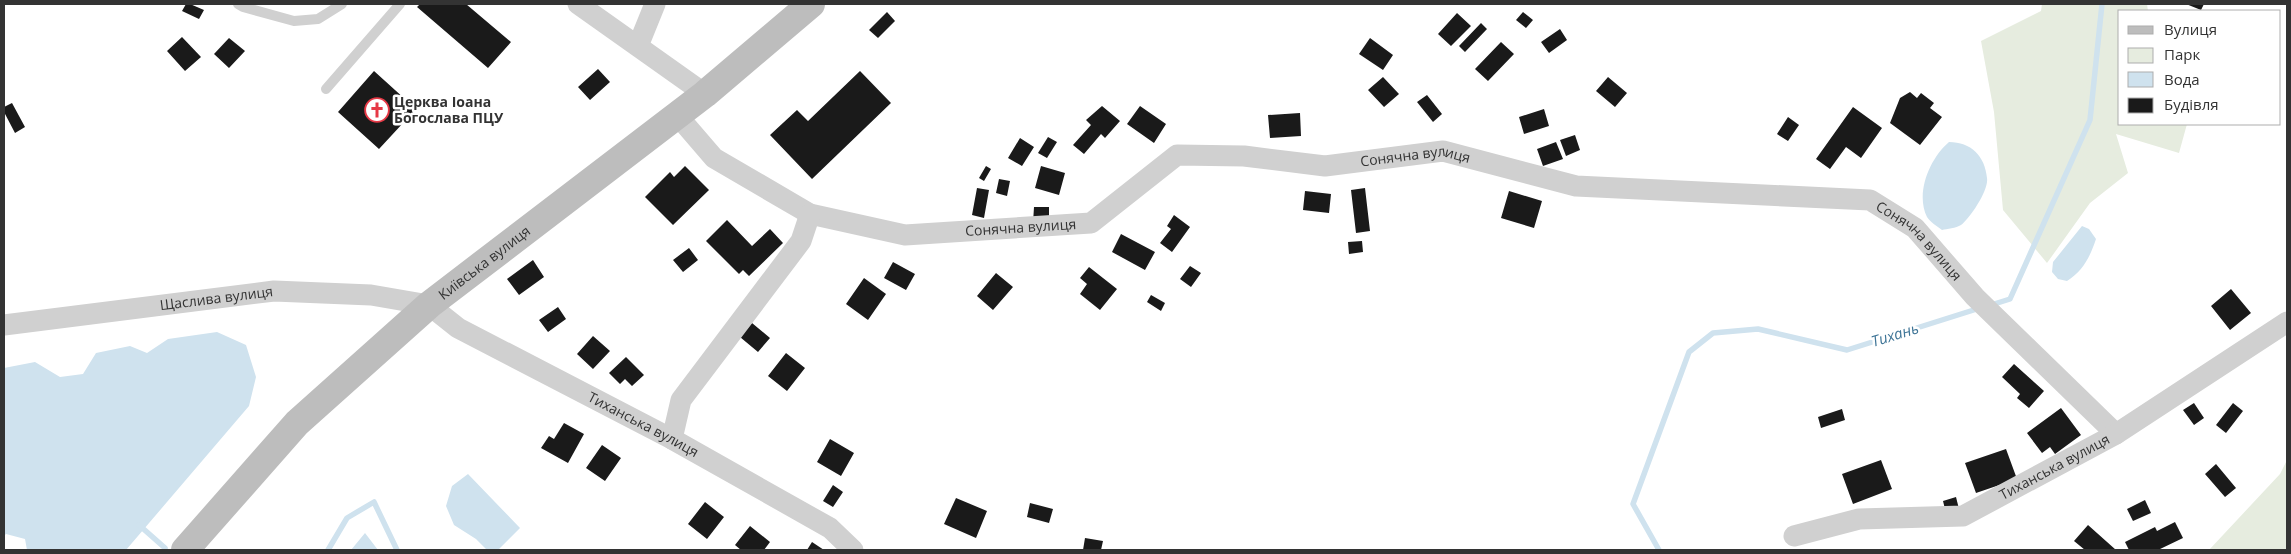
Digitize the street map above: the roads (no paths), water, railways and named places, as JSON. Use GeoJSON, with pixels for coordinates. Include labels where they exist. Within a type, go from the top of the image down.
{"type":"FeatureCollection","features":[{"type":"Feature","properties":{"kind":"main road","name":"Київська вулиця"},"geometry":{"type":"LineString","coordinates":[[185,550],[298,423],[429,305],[705,94],[811,4]]}},
{"type":"Feature","properties":{"kind":"street"},"geometry":{"type":"LineString","coordinates":[[578,4],[705,94]]}},
{"type":"Feature","properties":{"kind":"street"},"geometry":{"type":"LineString","coordinates":[[638,46],[655,4]]}},
{"type":"Feature","properties":{"kind":"street","name":"Сонячна вулиця"},"geometry":{"type":"LineString","coordinates":[[677,116],[714,158],[810,214],[905,235],[1090,223],[1177,155],[1244,156],[1325,166],[1443,151],[1576,186],[1870,200],[1915,228],[1975,297],[2003,322],[2116,434]]}},
{"type":"Feature","properties":{"kind":"street"},"geometry":{"type":"LineString","coordinates":[[672,439],[681,400],[801,241],[810,214]]}},
{"type":"Feature","properties":{"kind":"street","name":"Щаслива вулиця"},"geometry":{"type":"LineString","coordinates":[[4,325],[274,291],[371,294],[429,305]]}},
{"type":"Feature","properties":{"kind":"street","name":"Тиханська вулиця"},"geometry":{"type":"LineString","coordinates":[[429,305],[458,328],[672,439],[830,528],[853,550]]}},
{"type":"Feature","properties":{"kind":"street","name":"Тиханська вулиця"},"geometry":{"type":"LineString","coordinates":[[1794,536],[1859,519],[1963,516],[2116,434],[2287,322]]}},
{"type":"Feature","properties":{"kind":"lane"},"geometry":{"type":"LineString","coordinates":[[238,4],[294,21],[318,19],[342,4]]}},
{"type":"Feature","properties":{"kind":"lane"},"geometry":{"type":"LineString","coordinates":[[326,89],[400,4]]}},
{"type":"Feature","properties":{"kind":"water"},"geometry":{"type":"Polygon","coordinates":[[[1949,142],[1964,145],[1980,157],[1986,170],[1987,183],[1974,210],[1965,221],[1959,226],[1942,230],[1927,217],[1923,197],[1926,177],[1931,166],[1949,142]]]}},
{"type":"Feature","properties":{"kind":"water"},"geometry":{"type":"Polygon","coordinates":[[[2082,226],[2089,229],[2096,239],[2091,252],[2082,268],[2073,277],[2067,281],[2058,279],[2052,272],[2053,262],[2082,226]]]}},
{"type":"Feature","properties":{"kind":"water"},"geometry":{"type":"Polygon","coordinates":[[[217,332],[246,345],[256,377],[249,406],[126,550],[27,550],[25,539],[6,534],[4,536],[4,368],[35,362],[60,377],[83,374],[96,353],[130,346],[147,353],[168,339],[217,332]]]}},
{"type":"Feature","properties":{"kind":"water"},"geometry":{"type":"Polygon","coordinates":[[[468,474],[520,528],[498,550],[487,550],[476,539],[454,525],[446,506],[452,486],[468,474]]]}},
{"type":"Feature","properties":{"kind":"water"},"geometry":{"type":"Polygon","coordinates":[[[365,533],[378,550],[351,550],[365,533]]]}},
{"type":"Feature","properties":{"kind":"waterway","name":"Тихань"},"geometry":{"type":"LineString","coordinates":[[1991,305],[2010,299],[2090,120],[2102,4]]}},
{"type":"Feature","properties":{"kind":"waterway","name":"Тихань"},"geometry":{"type":"LineString","coordinates":[[1659,550],[1633,504],[1689,352],[1713,333],[1758,329],[1847,350],[1980,308]]}},
{"type":"Feature","properties":{"kind":"waterway","name":"Тихань"},"geometry":{"type":"LineString","coordinates":[[328,550],[347,518],[374,502],[397,550]]}},
{"type":"Feature","properties":{"kind":"waterway","name":"Тихань"},"geometry":{"type":"LineString","coordinates":[[139,525],[165,548]]}},
{"type":"Feature","properties":{"kind":"place","name":"Церква Іоана Богослава ПЦУ"},"geometry":{"type":"Point","coordinates":[377,110]}}]}
